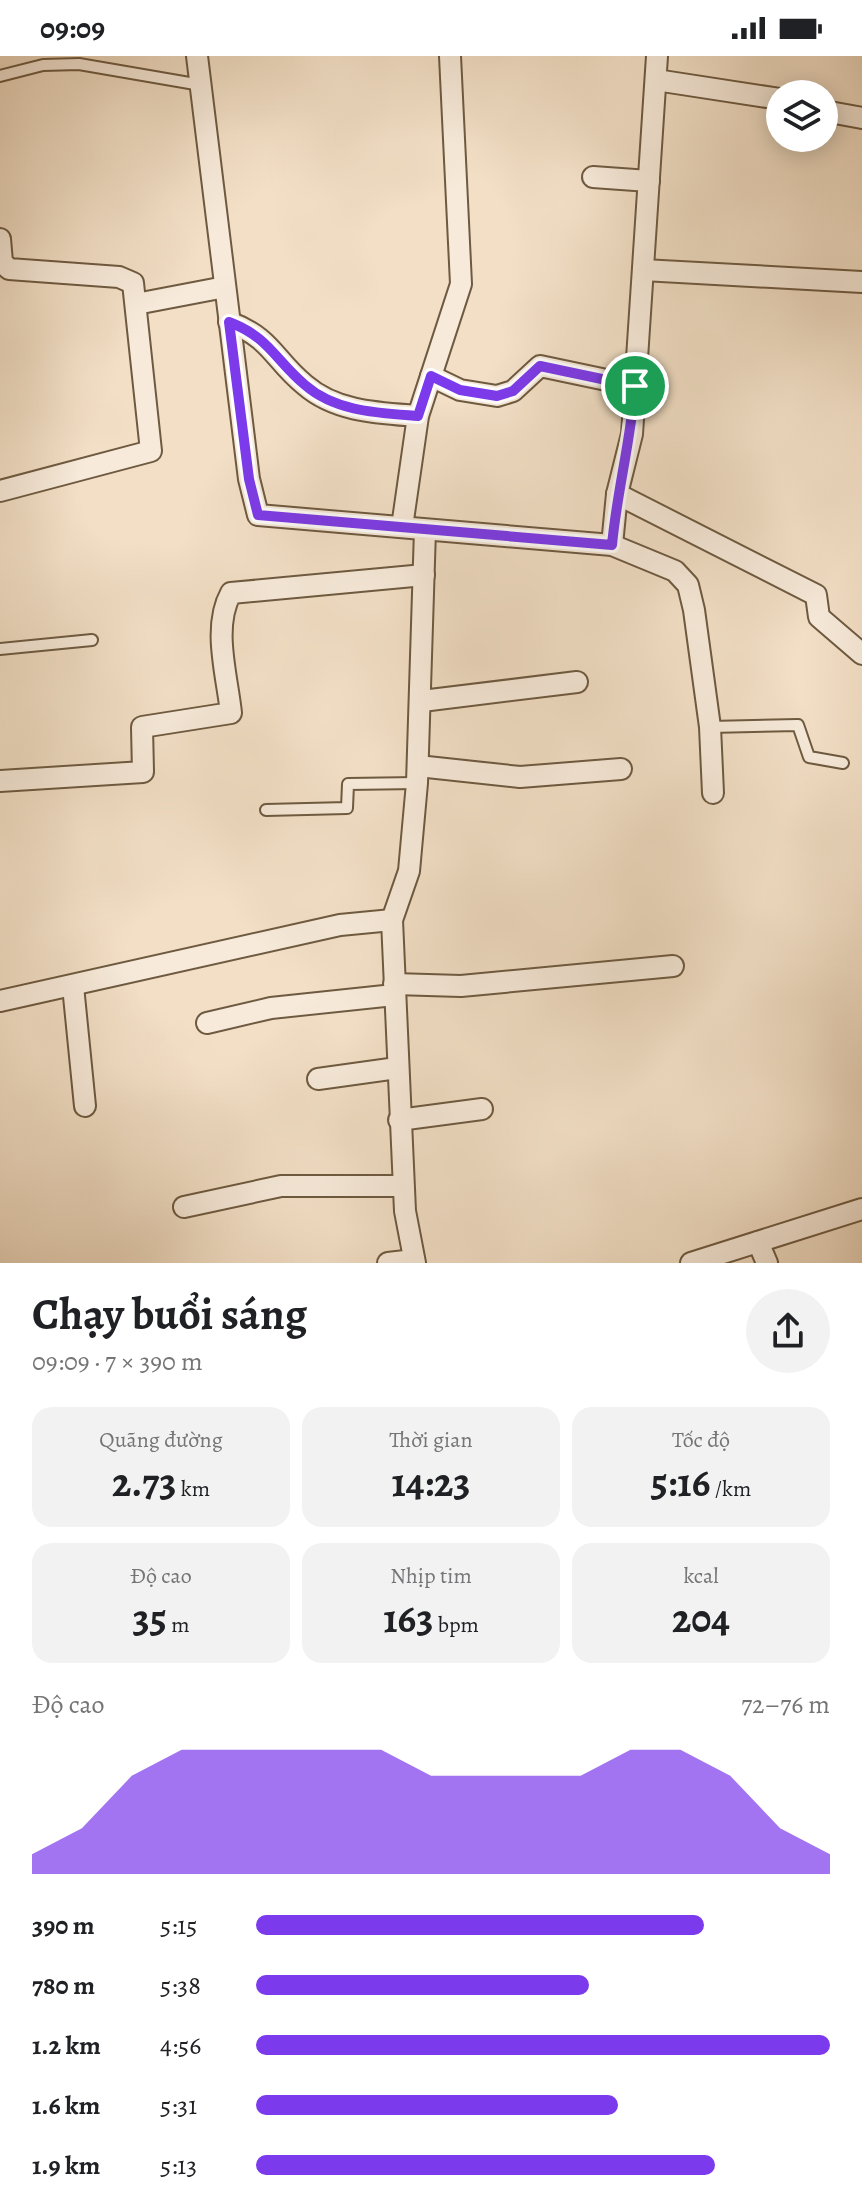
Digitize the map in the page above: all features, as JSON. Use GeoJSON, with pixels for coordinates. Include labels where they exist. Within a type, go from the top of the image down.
{"type":"FeatureCollection","features":[{"type":"Feature","properties":{"kind":"street"},"geometry":{"type":"LineString","coordinates":[[402,527],[418,416],[461,284],[450,56]]}},
{"type":"Feature","properties":{"kind":"street"},"geometry":{"type":"LineString","coordinates":[[612,545],[617,494],[632,434],[657,56]]}},
{"type":"Feature","properties":{"kind":"street"},"geometry":{"type":"LineString","coordinates":[[192,59],[201,85],[249,479],[258,515],[612,545],[675,571],[688,585],[710,727],[713,793]]}},
{"type":"Feature","properties":{"kind":"street"},"geometry":{"type":"LineString","coordinates":[[656,80],[766,97]]}},
{"type":"Feature","properties":{"kind":"street"},"geometry":{"type":"LineString","coordinates":[[838,114],[862,118]]}},
{"type":"Feature","properties":{"kind":"street"},"geometry":{"type":"LineString","coordinates":[[593,177],[649,181]]}},
{"type":"Feature","properties":{"kind":"street"},"geometry":{"type":"LineString","coordinates":[[0,239],[2,262],[9,269],[119,277],[133,283],[151,451],[0,491]]}},
{"type":"Feature","properties":{"kind":"street"},"geometry":{"type":"LineString","coordinates":[[643,270],[862,282]]}},
{"type":"Feature","properties":{"kind":"street"},"geometry":{"type":"LineString","coordinates":[[136,304],[225,287]]}},
{"type":"Feature","properties":{"kind":"street"},"geometry":{"type":"LineString","coordinates":[[229,322],[250,330],[271,346],[305,386],[339,405],[372,413],[418,416]]}},
{"type":"Feature","properties":{"kind":"street"},"geometry":{"type":"LineString","coordinates":[[431,376],[485,396],[513,391],[540,366],[635,386]]}},
{"type":"Feature","properties":{"kind":"street"},"geometry":{"type":"LineString","coordinates":[[617,494],[816,595],[819,617],[862,654]]}},
{"type":"Feature","properties":{"kind":"street"},"geometry":{"type":"LineString","coordinates":[[388,1263],[415,1262],[403,1186],[392,920],[409,871],[418,774],[425,530]]}},
{"type":"Feature","properties":{"kind":"street"},"geometry":{"type":"LineString","coordinates":[[0,781],[143,772],[142,727],[231,713],[222,636],[224,606],[231,593],[291,584],[424,575]]}},
{"type":"Feature","properties":{"kind":"street"},"geometry":{"type":"LineString","coordinates":[[422,701],[577,682]]}},
{"type":"Feature","properties":{"kind":"street"},"geometry":{"type":"LineString","coordinates":[[418,774],[520,777],[621,769]]}},
{"type":"Feature","properties":{"kind":"street"},"geometry":{"type":"LineString","coordinates":[[0,1001],[340,925],[392,920]]}},
{"type":"Feature","properties":{"kind":"street"},"geometry":{"type":"LineString","coordinates":[[207,1023],[271,1008],[394,990],[673,966]]}},
{"type":"Feature","properties":{"kind":"street"},"geometry":{"type":"LineString","coordinates":[[73,986],[85,1106]]}},
{"type":"Feature","properties":{"kind":"street"},"geometry":{"type":"LineString","coordinates":[[318,1079],[397,1068]]}},
{"type":"Feature","properties":{"kind":"street"},"geometry":{"type":"LineString","coordinates":[[399,1120],[482,1109]]}},
{"type":"Feature","properties":{"kind":"street"},"geometry":{"type":"LineString","coordinates":[[184,1207],[281,1186],[403,1186]]}},
{"type":"Feature","properties":{"kind":"street"},"geometry":{"type":"LineString","coordinates":[[691,1263],[862,1209]]}},
{"type":"Feature","properties":{"kind":"street"},"geometry":{"type":"LineString","coordinates":[[758,1242],[767,1263]]}},
{"type":"Feature","properties":{"kind":"lane"},"geometry":{"type":"LineString","coordinates":[[0,76],[43,65],[79,64],[201,85]]}},
{"type":"Feature","properties":{"kind":"lane"},"geometry":{"type":"LineString","coordinates":[[0,649],[92,640]]}},
{"type":"Feature","properties":{"kind":"lane"},"geometry":{"type":"LineString","coordinates":[[710,727],[798,725],[809,757],[843,763]]}},
{"type":"Feature","properties":{"kind":"lane"},"geometry":{"type":"LineString","coordinates":[[266,810],[347,808],[348,784],[418,774]]}},
{"type":"Feature","properties":{"kind":"route"},"geometry":{"type":"LineString","coordinates":[[229,322],[250,330],[271,346],[305,386],[339,405],[372,413],[418,416],[431,376],[460,390],[485,396],[513,391],[532,369],[540,366],[558,367],[635,386],[632,434],[617,494],[612,545],[258,515],[249,479],[229,322]]}}]}
